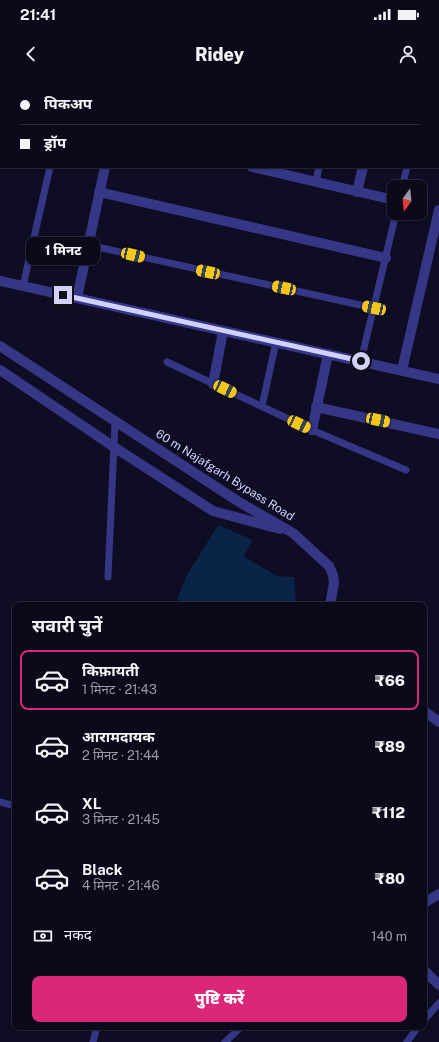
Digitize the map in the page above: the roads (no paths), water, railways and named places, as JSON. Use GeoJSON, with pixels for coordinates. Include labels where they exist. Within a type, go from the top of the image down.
{"type":"FeatureCollection","features":[{"type":"Feature","properties":{"kind":"street"},"geometry":{"type":"LineString","coordinates":[[77,298],[105,168]]}},
{"type":"Feature","properties":{"kind":"street"},"geometry":{"type":"LineString","coordinates":[[260,168],[275,170],[316,182],[387,198]]}},
{"type":"Feature","properties":{"kind":"street"},"geometry":{"type":"LineString","coordinates":[[357,192],[363,168]]}},
{"type":"Feature","properties":{"kind":"street"},"geometry":{"type":"LineString","coordinates":[[99,192],[386,258]]}},
{"type":"Feature","properties":{"kind":"street"},"geometry":{"type":"LineString","coordinates":[[402,370],[439,210]]}},
{"type":"Feature","properties":{"kind":"street"},"geometry":{"type":"LineString","coordinates":[[0,281],[439,378]]}},
{"type":"Feature","properties":{"kind":"street"},"geometry":{"type":"LineString","coordinates":[[213,384],[223,331]]}},
{"type":"Feature","properties":{"kind":"street","name":"60 m Najafgarh Bypass Road"},"geometry":{"type":"LineString","coordinates":[[0,346],[239,502],[293,533]]}},
{"type":"Feature","properties":{"kind":"street"},"geometry":{"type":"LineString","coordinates":[[312,430],[328,354]]}},
{"type":"Feature","properties":{"kind":"street","name":"60 m Najafgarh Bypass Road"},"geometry":{"type":"LineString","coordinates":[[0,370],[114,447],[213,511],[293,533]]}},
{"type":"Feature","properties":{"kind":"street"},"geometry":{"type":"LineString","coordinates":[[316,407],[439,434]]}},
{"type":"Feature","properties":{"kind":"street"},"geometry":{"type":"LineString","coordinates":[[293,533],[329,566],[333,575],[334,583],[331,602]]}},
{"type":"Feature","properties":{"kind":"street"},"geometry":{"type":"LineString","coordinates":[[427,713],[439,722]]}},
{"type":"Feature","properties":{"kind":"street"},"geometry":{"type":"LineString","coordinates":[[427,900],[439,894]]}},
{"type":"Feature","properties":{"kind":"street"},"geometry":{"type":"LineString","coordinates":[[427,973],[439,984]]}},
{"type":"Feature","properties":{"kind":"lane"},"geometry":{"type":"LineString","coordinates":[[23,286],[50,168]]}},
{"type":"Feature","properties":{"kind":"lane"},"geometry":{"type":"LineString","coordinates":[[316,182],[319,168]]}},
{"type":"Feature","properties":{"kind":"lane"},"geometry":{"type":"LineString","coordinates":[[404,180],[407,168]]}},
{"type":"Feature","properties":{"kind":"lane"},"geometry":{"type":"LineString","coordinates":[[361,361],[394,220]]}},
{"type":"Feature","properties":{"kind":"lane"},"geometry":{"type":"LineString","coordinates":[[88,245],[374,308]]}},
{"type":"Feature","properties":{"kind":"lane"},"geometry":{"type":"LineString","coordinates":[[262,406],[276,342]]}},
{"type":"Feature","properties":{"kind":"lane"},"geometry":{"type":"LineString","coordinates":[[167,362],[312,430],[406,470]]}},
{"type":"Feature","properties":{"kind":"lane"},"geometry":{"type":"LineString","coordinates":[[108,577],[115,422]]}},
{"type":"Feature","properties":{"kind":"lane"},"geometry":{"type":"LineString","coordinates":[[0,802],[12,805]]}},
{"type":"Feature","properties":{"kind":"lane"},"geometry":{"type":"LineString","coordinates":[[427,1017],[439,1003]]}},
{"type":"Feature","properties":{"kind":"lane"},"geometry":{"type":"LineString","coordinates":[[93,1042],[96,1030]]}},
{"type":"Feature","properties":{"kind":"lane"},"geometry":{"type":"LineString","coordinates":[[225,1042],[238,1030]]}},
{"type":"Feature","properties":{"kind":"lane"},"geometry":{"type":"LineString","coordinates":[[406,1042],[416,1030]]}},
{"type":"Feature","properties":{"kind":"water"},"geometry":{"type":"Polygon","coordinates":[[[218,525],[253,540],[243,556],[277,576],[294,577],[296,602],[180,602],[177,599],[187,575],[218,525]]]}}]}
